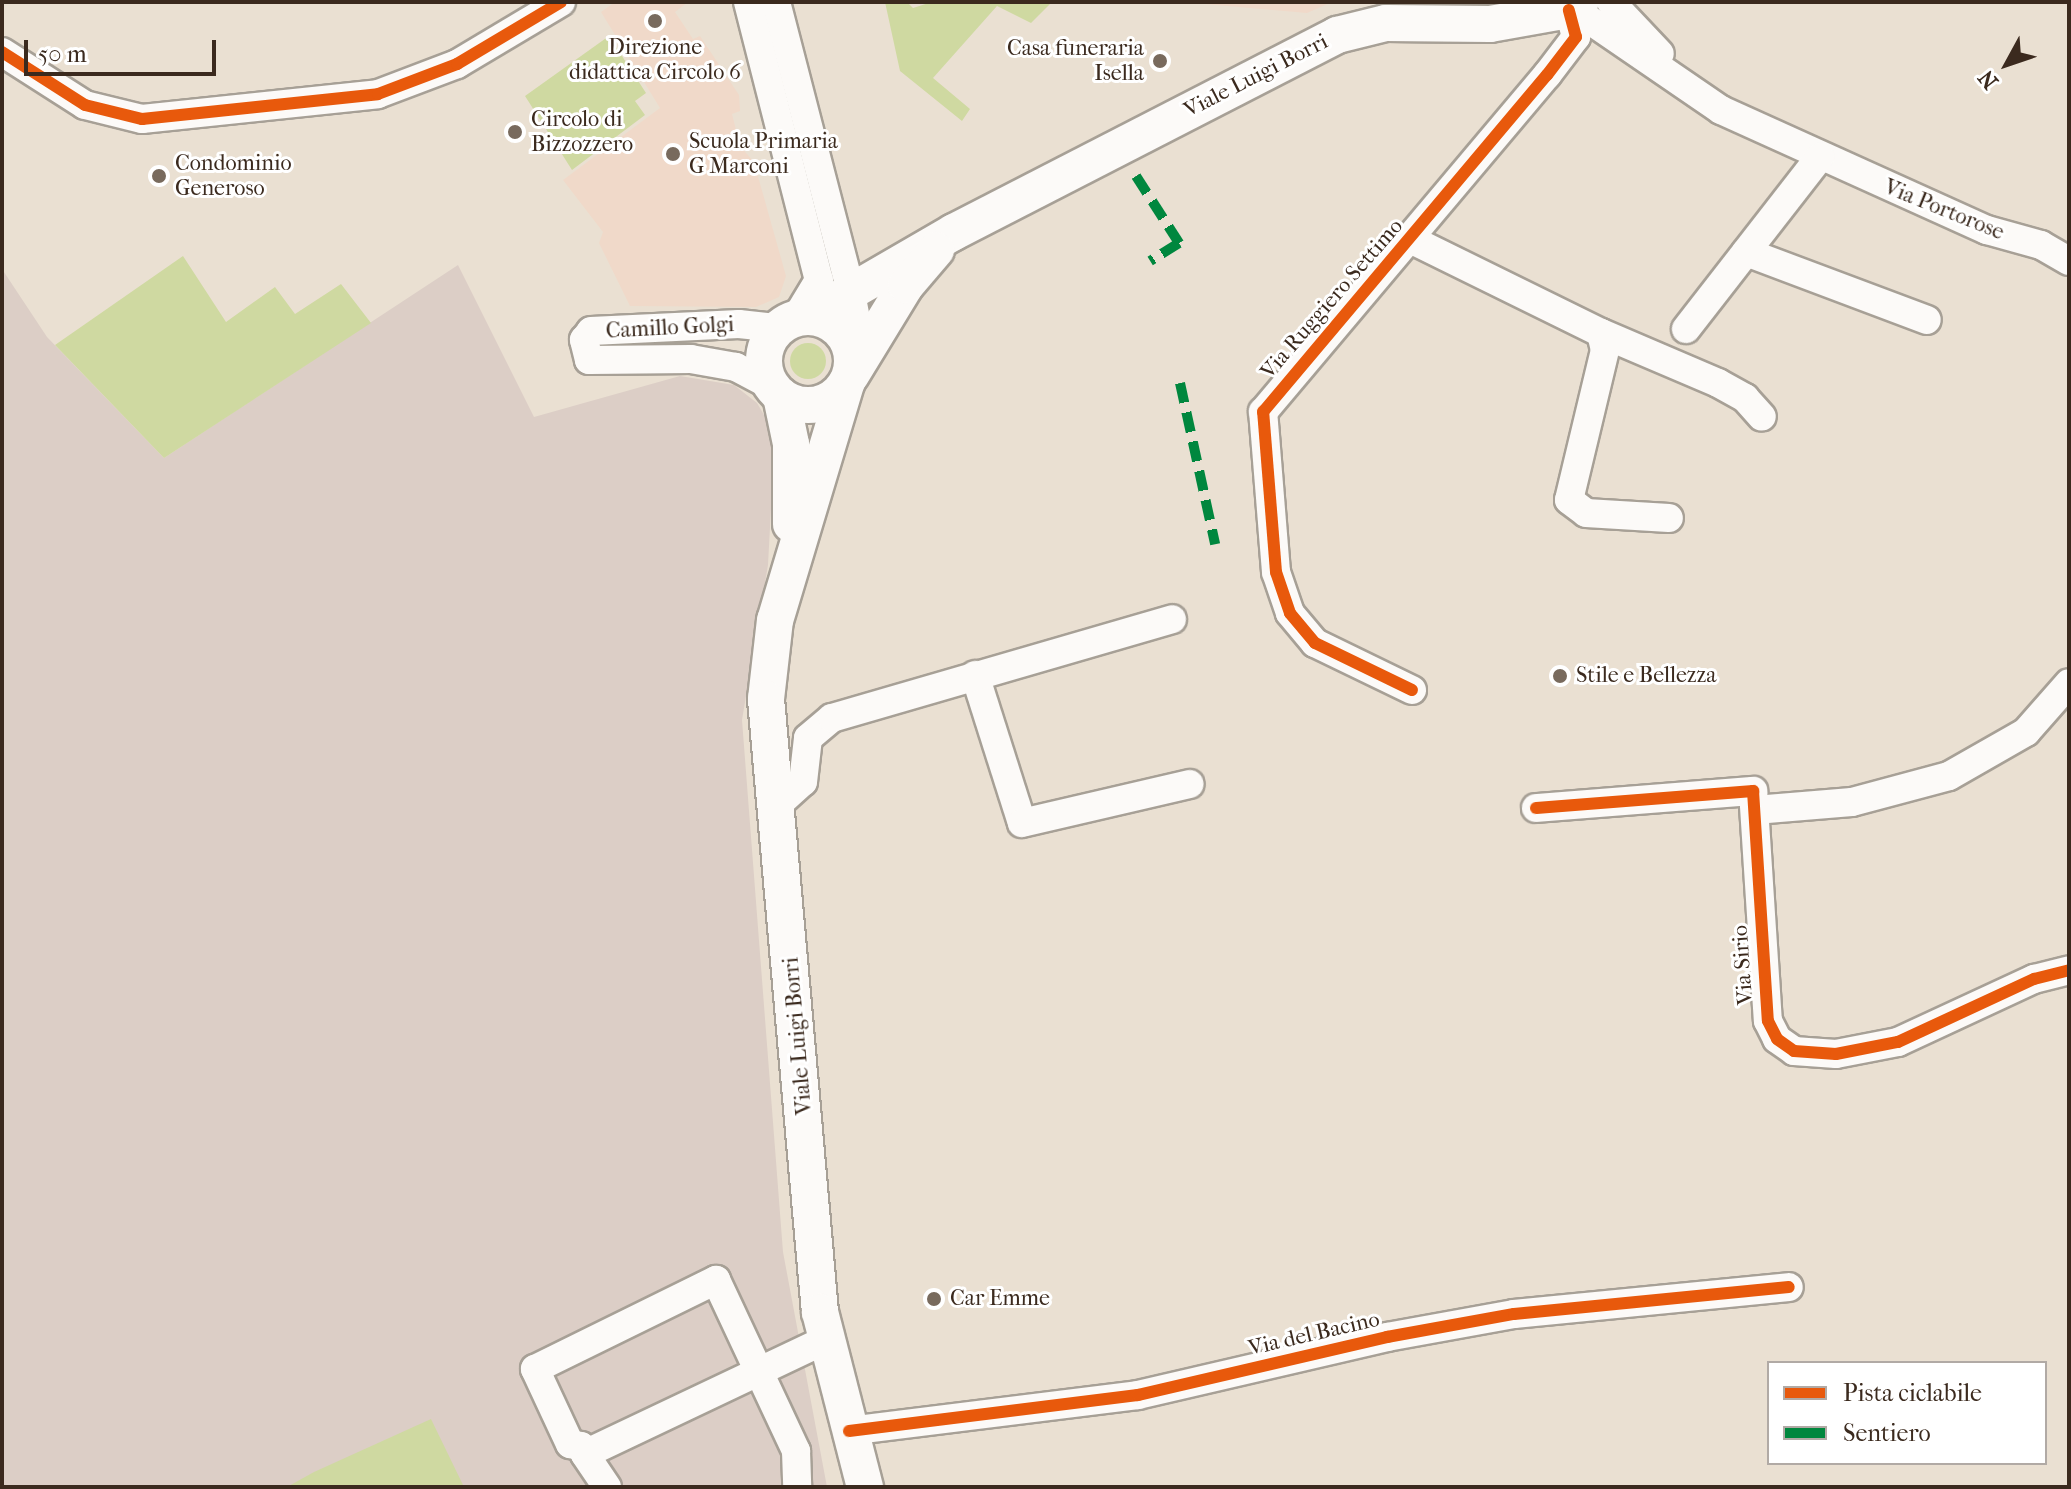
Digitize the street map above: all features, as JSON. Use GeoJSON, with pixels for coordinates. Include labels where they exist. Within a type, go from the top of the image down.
{"type":"FeatureCollection","features":[{"type":"Feature","properties":{"kind":"main road","name":"Viale Luigi Borri"},"geometry":{"type":"LineString","coordinates":[[794,321],[954,232],[1383,12],[1490,24],[1574,7]]}},
{"type":"Feature","properties":{"kind":"main road","name":"Viale Luigi Borri"},"geometry":{"type":"LineString","coordinates":[[785,582],[849,370],[906,285],[954,232]]}},
{"type":"Feature","properties":{"kind":"main road"},"geometry":{"type":"LineString","coordinates":[[794,321],[835,326],[849,370],[837,395],[809,405],[776,391],[764,357],[794,321]]}},
{"type":"Feature","properties":{"kind":"main road","name":"Viale Luigi Borri"},"geometry":{"type":"LineString","coordinates":[[776,391],[791,444],[793,506],[785,582],[766,699],[814,1260],[827,1339],[865,1487]]}},
{"type":"Feature","properties":{"kind":"street"},"geometry":{"type":"LineString","coordinates":[[2,52],[85,105],[142,119],[378,94],[457,64],[561,2]]}},
{"type":"Feature","properties":{"kind":"street"},"geometry":{"type":"LineString","coordinates":[[748,2],[819,280],[794,321]]}},
{"type":"Feature","properties":{"kind":"street"},"geometry":{"type":"LineString","coordinates":[[776,2],[857,323],[849,370]]}},
{"type":"Feature","properties":{"kind":"street","name":"Via Portorose"},"geometry":{"type":"LineString","coordinates":[[1611,2],[1690,87]]}},
{"type":"Feature","properties":{"kind":"street","name":"Via Portorose"},"geometry":{"type":"LineString","coordinates":[[1574,7],[1721,110],[1820,157],[2069,261]]}},
{"type":"Feature","properties":{"kind":"street","name":"Via Ruggiero Settimo"},"geometry":{"type":"LineString","coordinates":[[1412,690],[1315,643],[1290,613],[1276,572],[1263,412],[1576,37],[1574,7]]}},
{"type":"Feature","properties":{"kind":"street"},"geometry":{"type":"LineString","coordinates":[[1686,329],[1820,157]]}},
{"type":"Feature","properties":{"kind":"street","name":"Via Ruggiero Settimo"},"geometry":{"type":"LineString","coordinates":[[1410,239],[1601,333],[1718,383],[1745,398],[1762,417]]}},
{"type":"Feature","properties":{"kind":"street"},"geometry":{"type":"LineString","coordinates":[[1746,252],[1927,320]]}},
{"type":"Feature","properties":{"kind":"street","name":"Camillo Golgi"},"geometry":{"type":"LineString","coordinates":[[776,391],[736,367],[691,359],[589,360],[584,340],[591,331],[794,321]]}},
{"type":"Feature","properties":{"kind":"street"},"geometry":{"type":"LineString","coordinates":[[1601,333],[1605,350],[1569,500],[1586,513],[1669,518]]}},
{"type":"Feature","properties":{"kind":"street"},"geometry":{"type":"LineString","coordinates":[[776,806],[803,782],[813,730],[832,718],[1172,619]]}},
{"type":"Feature","properties":{"kind":"street"},"geometry":{"type":"LineString","coordinates":[[975,675],[1022,823],[1190,784]]}},
{"type":"Feature","properties":{"kind":"street"},"geometry":{"type":"LineString","coordinates":[[1536,808],[1753,791],[1755,810],[1852,802],[1949,776],[2026,732],[2069,683]]}},
{"type":"Feature","properties":{"kind":"street","name":"Via Sirio"},"geometry":{"type":"LineString","coordinates":[[1755,810],[1768,1021],[1777,1039],[1794,1051],[1836,1054],[1898,1042],[2034,979],[2069,970]]}},
{"type":"Feature","properties":{"kind":"street"},"geometry":{"type":"LineString","coordinates":[[607,1487],[581,1446],[570,1444],[535,1369],[716,1280],[796,1451],[797,1487]]}},
{"type":"Feature","properties":{"kind":"street","name":"Via del Bacino"},"geometry":{"type":"LineString","coordinates":[[849,1431],[1138,1395],[1387,1337],[1514,1314],[1789,1287]]}},
{"type":"Feature","properties":{"kind":"street"},"geometry":{"type":"LineString","coordinates":[[585,1454],[827,1339]]}},
{"type":"Feature","properties":{"kind":"shaded area","name":"Scuola Primaria G Marconi"},"geometry":{"type":"Polygon","coordinates":[[[615,2],[688,2],[675,12],[693,39],[700,36],[739,95],[740,111],[732,114],[740,146],[754,162],[786,276],[779,297],[756,307],[630,306],[599,243],[603,232],[563,180],[660,108],[601,12],[615,2]]]}},
{"type":"Feature","properties":{"kind":"shaded area"},"geometry":{"type":"Polygon","coordinates":[[[1183,2],[1332,2],[1307,13],[1183,2]]]}},
{"type":"Feature","properties":{"kind":"shaded area"},"geometry":{"type":"Polygon","coordinates":[[[458,265],[534,417],[680,376],[734,385],[757,403],[775,434],[768,565],[742,720],[783,1252],[827,1487],[2,1487],[2,269],[47,337],[164,458],[458,265]]]}},
{"type":"Feature","properties":{"kind":"green space"},"geometry":{"type":"Polygon","coordinates":[[[885,2],[907,2],[913,8],[932,2],[1052,2],[1031,23],[997,6],[933,78],[970,109],[962,121],[900,71],[885,2]]]}},
{"type":"Feature","properties":{"kind":"green space"},"geometry":{"type":"Polygon","coordinates":[[[609,36],[646,93],[635,101],[645,115],[572,170],[525,96],[609,36]]]}},
{"type":"Feature","properties":{"kind":"green space"},"geometry":{"type":"Polygon","coordinates":[[[183,256],[226,322],[275,287],[295,314],[341,284],[371,323],[164,458],[55,345],[183,256]]]}},
{"type":"Feature","properties":{"kind":"green space"},"geometry":{"type":"Polygon","coordinates":[[[808,343],[821,348],[826,361],[821,374],[808,379],[795,374],[790,361],[795,348],[808,343]]]}},
{"type":"Feature","properties":{"kind":"green space"},"geometry":{"type":"Polygon","coordinates":[[[431,1419],[464,1487],[287,1487],[314,1472],[431,1419]]]}},
{"type":"Feature","properties":{"kind":"marked path"},"geometry":{"type":"LineString","coordinates":[[1136,176],[1179,243],[1150,261]]}},
{"type":"Feature","properties":{"kind":"marked path"},"geometry":{"type":"LineString","coordinates":[[1180,383],[1215,544]]}},
{"type":"Feature","properties":{"kind":"cycle path"},"geometry":{"type":"LineString","coordinates":[[2,52],[85,105],[142,119],[378,94],[457,64],[561,2]]}},
{"type":"Feature","properties":{"kind":"cycle path"},"geometry":{"type":"LineString","coordinates":[[1412,690],[1315,643],[1290,613],[1276,572],[1263,412],[1576,37],[1569,10]]}},
{"type":"Feature","properties":{"kind":"cycle path"},"geometry":{"type":"LineString","coordinates":[[1536,808],[1753,791],[1768,1021],[1777,1039],[1794,1051],[1836,1054],[1898,1042],[2034,979],[2069,970]]}},
{"type":"Feature","properties":{"kind":"cycle path"},"geometry":{"type":"LineString","coordinates":[[849,1431],[1138,1395],[1387,1337],[1514,1314],[1789,1287]]}},
{"type":"Feature","properties":{"kind":"place","name":"Direzione didattica Circolo 6"},"geometry":{"type":"Point","coordinates":[655,21]}},
{"type":"Feature","properties":{"kind":"place","name":"Casa funeraria Isella"},"geometry":{"type":"Point","coordinates":[1160,61]}},
{"type":"Feature","properties":{"kind":"place","name":"Circolo di Bizzozzero"},"geometry":{"type":"Point","coordinates":[515,132]}},
{"type":"Feature","properties":{"kind":"place","name":"Scuola Primaria G Marconi"},"geometry":{"type":"Point","coordinates":[673,154]}},
{"type":"Feature","properties":{"kind":"place","name":"Condominio Generoso"},"geometry":{"type":"Point","coordinates":[159,176]}},
{"type":"Feature","properties":{"kind":"place","name":"Stile e Bellezza"},"geometry":{"type":"Point","coordinates":[1560,676]}},
{"type":"Feature","properties":{"kind":"place","name":"Car Emme"},"geometry":{"type":"Point","coordinates":[934,1299]}}]}
